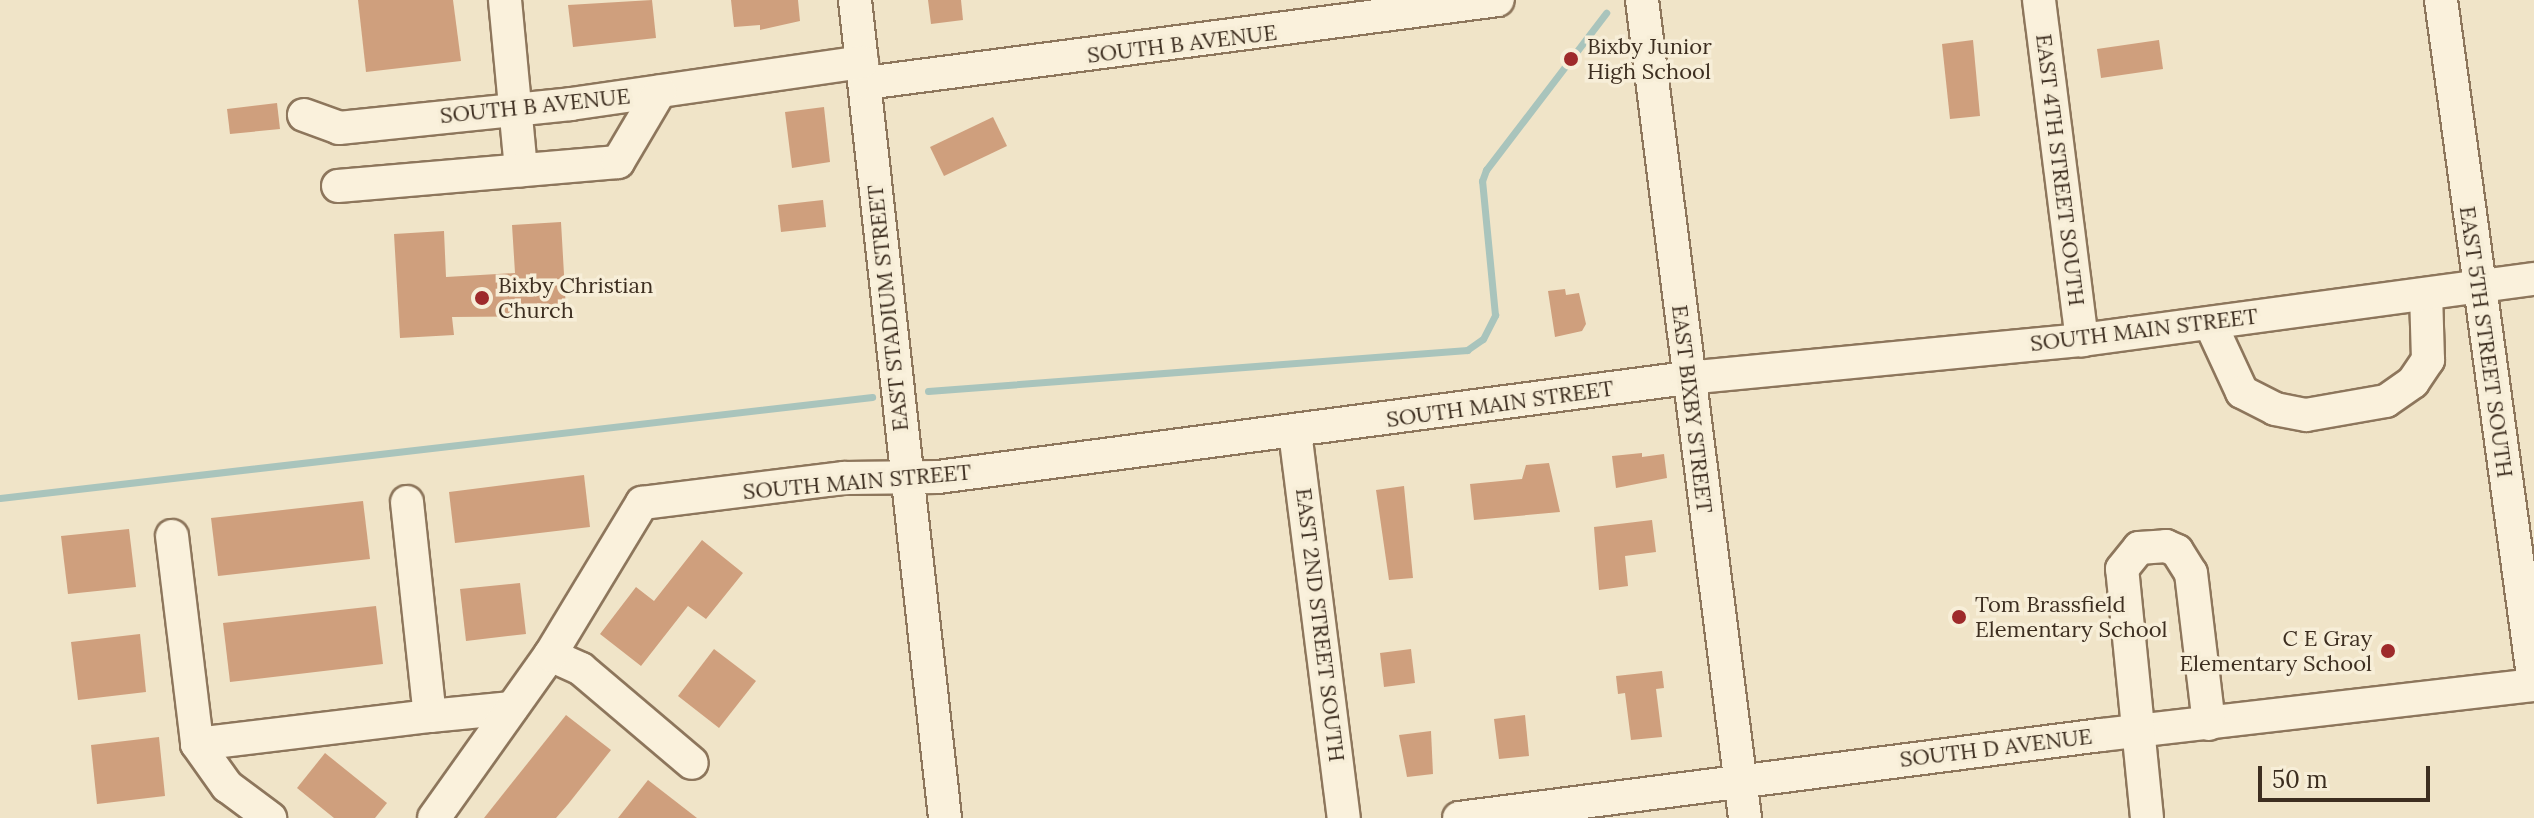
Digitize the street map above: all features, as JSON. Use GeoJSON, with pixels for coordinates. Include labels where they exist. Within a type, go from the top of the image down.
{"type":"FeatureCollection","features":[{"type":"Feature","properties":{"kind":"street"},"geometry":{"type":"LineString","coordinates":[[505,0],[518,108],[521,170]]}},
{"type":"Feature","properties":{"kind":"street","name":"EAST STADIUM STREET"},"geometry":{"type":"LineString","coordinates":[[855,0],[905,477],[945,818]]}},
{"type":"Feature","properties":{"kind":"street","name":"SOUTH B AVENUE"},"geometry":{"type":"LineString","coordinates":[[304,115],[339,128],[1498,0]]}},
{"type":"Feature","properties":{"kind":"street","name":"EAST BIXBY STREET"},"geometry":{"type":"LineString","coordinates":[[1642,0],[1687,378],[1745,818]]}},
{"type":"Feature","properties":{"kind":"street","name":"EAST 4TH STREET SOUTH"},"geometry":{"type":"LineString","coordinates":[[2039,0],[2082,340]]}},
{"type":"Feature","properties":{"kind":"street","name":"EAST 5TH STREET SOUTH"},"geometry":{"type":"LineString","coordinates":[[2441,0],[2477,287],[2534,684]]}},
{"type":"Feature","properties":{"kind":"street"},"geometry":{"type":"LineString","coordinates":[[338,186],[618,162],[660,91]]}},
{"type":"Feature","properties":{"kind":"street","name":"SOUTH MAIN STREET"},"geometry":{"type":"LineString","coordinates":[[550,655],[642,503],[844,478],[938,477],[1687,378],[2082,340],[2534,279]]}},
{"type":"Feature","properties":{"kind":"street"},"geometry":{"type":"LineString","coordinates":[[2210,323],[2242,392],[2275,409],[2306,415],[2386,401],[2413,382],[2428,360],[2426,294]]}},
{"type":"Feature","properties":{"kind":"street","name":"EAST 2ND STREET SOUTH"},"geometry":{"type":"LineString","coordinates":[[1295,432],[1344,818]]}},
{"type":"Feature","properties":{"kind":"street"},"geometry":{"type":"LineString","coordinates":[[407,502],[430,716]]}},
{"type":"Feature","properties":{"kind":"street"},"geometry":{"type":"LineString","coordinates":[[172,536],[197,744],[227,786],[270,818]]}},
{"type":"Feature","properties":{"kind":"street"},"geometry":{"type":"LineString","coordinates":[[2147,818],[2122,569],[2127,557],[2153,545],[2177,551],[2191,573],[2209,724]]}},
{"type":"Feature","properties":{"kind":"street"},"geometry":{"type":"LineString","coordinates":[[434,818],[550,655],[581,669],[692,763]]}},
{"type":"Feature","properties":{"kind":"street","name":"SOUTH D AVENUE"},"geometry":{"type":"LineString","coordinates":[[1459,818],[1739,780],[2534,684]]}},
{"type":"Feature","properties":{"kind":"street"},"geometry":{"type":"LineString","coordinates":[[197,744],[512,708]]}},
{"type":"Feature","properties":{"kind":"building"},"geometry":{"type":"Polygon","coordinates":[[[358,0],[453,0],[461,61],[366,72],[358,0]]]}},
{"type":"Feature","properties":{"kind":"building"},"geometry":{"type":"Polygon","coordinates":[[[652,0],[656,38],[573,47],[568,5],[652,0]]]}},
{"type":"Feature","properties":{"kind":"building"},"geometry":{"type":"Polygon","coordinates":[[[731,0],[798,0],[800,21],[760,30],[760,25],[734,27],[731,0]]]}},
{"type":"Feature","properties":{"kind":"building"},"geometry":{"type":"Polygon","coordinates":[[[928,0],[961,0],[963,20],[931,24],[928,0]]]}},
{"type":"Feature","properties":{"kind":"building"},"geometry":{"type":"Polygon","coordinates":[[[1973,40],[1980,116],[1950,119],[1942,44],[1973,40]]]}},
{"type":"Feature","properties":{"kind":"building"},"geometry":{"type":"Polygon","coordinates":[[[2159,40],[2163,69],[2101,78],[2097,49],[2159,40]]]}},
{"type":"Feature","properties":{"kind":"building"},"geometry":{"type":"Polygon","coordinates":[[[277,103],[280,129],[230,134],[227,109],[277,103]]]}},
{"type":"Feature","properties":{"kind":"building"},"geometry":{"type":"Polygon","coordinates":[[[824,107],[830,162],[792,168],[785,112],[824,107]]]}},
{"type":"Feature","properties":{"kind":"building"},"geometry":{"type":"Polygon","coordinates":[[[993,117],[1007,146],[944,176],[930,147],[993,117]]]}},
{"type":"Feature","properties":{"kind":"building"},"geometry":{"type":"Polygon","coordinates":[[[823,200],[826,227],[781,232],[778,205],[823,200]]]}},
{"type":"Feature","properties":{"kind":"building"},"geometry":{"type":"Polygon","coordinates":[[[561,222],[566,309],[552,310],[552,316],[452,317],[454,335],[400,338],[394,234],[444,231],[446,277],[515,273],[512,225],[561,222]]]}},
{"type":"Feature","properties":{"kind":"building"},"geometry":{"type":"Polygon","coordinates":[[[1565,289],[1566,295],[1579,293],[1586,324],[1582,331],[1555,337],[1548,291],[1565,289]]]}},
{"type":"Feature","properties":{"kind":"building"},"geometry":{"type":"Polygon","coordinates":[[[1642,453],[1642,457],[1664,454],[1667,478],[1616,488],[1612,456],[1642,453]]]}},
{"type":"Feature","properties":{"kind":"building"},"geometry":{"type":"Polygon","coordinates":[[[1549,463],[1560,512],[1474,520],[1470,484],[1522,479],[1526,465],[1549,463]]]}},
{"type":"Feature","properties":{"kind":"building"},"geometry":{"type":"Polygon","coordinates":[[[584,475],[590,527],[455,543],[449,492],[584,475]]]}},
{"type":"Feature","properties":{"kind":"building"},"geometry":{"type":"Polygon","coordinates":[[[1404,486],[1413,578],[1389,580],[1376,490],[1404,486]]]}},
{"type":"Feature","properties":{"kind":"building"},"geometry":{"type":"Polygon","coordinates":[[[363,501],[370,559],[218,576],[211,518],[363,501]]]}},
{"type":"Feature","properties":{"kind":"building"},"geometry":{"type":"Polygon","coordinates":[[[1652,520],[1656,552],[1625,556],[1628,586],[1599,590],[1594,527],[1652,520]]]}},
{"type":"Feature","properties":{"kind":"building"},"geometry":{"type":"Polygon","coordinates":[[[129,529],[136,587],[68,594],[61,536],[129,529]]]}},
{"type":"Feature","properties":{"kind":"building"},"geometry":{"type":"Polygon","coordinates":[[[702,540],[743,573],[706,619],[688,606],[641,666],[600,634],[636,587],[654,601],[702,540]]]}},
{"type":"Feature","properties":{"kind":"building"},"geometry":{"type":"Polygon","coordinates":[[[520,583],[526,634],[466,641],[460,589],[520,583]]]}},
{"type":"Feature","properties":{"kind":"building"},"geometry":{"type":"Polygon","coordinates":[[[376,606],[383,664],[230,682],[223,623],[376,606]]]}},
{"type":"Feature","properties":{"kind":"building"},"geometry":{"type":"Polygon","coordinates":[[[140,634],[146,692],[78,700],[71,642],[140,634]]]}},
{"type":"Feature","properties":{"kind":"building"},"geometry":{"type":"Polygon","coordinates":[[[714,649],[756,681],[719,728],[678,696],[714,649]]]}},
{"type":"Feature","properties":{"kind":"building"},"geometry":{"type":"Polygon","coordinates":[[[1411,649],[1415,683],[1384,687],[1380,653],[1411,649]]]}},
{"type":"Feature","properties":{"kind":"building"},"geometry":{"type":"Polygon","coordinates":[[[1662,671],[1664,688],[1656,689],[1662,737],[1631,740],[1625,693],[1618,694],[1616,676],[1662,671]]]}},
{"type":"Feature","properties":{"kind":"building"},"geometry":{"type":"Polygon","coordinates":[[[566,715],[611,750],[569,803],[556,818],[484,818],[566,715]]]}},
{"type":"Feature","properties":{"kind":"building"},"geometry":{"type":"Polygon","coordinates":[[[1525,715],[1529,756],[1499,759],[1494,719],[1525,715]]]}},
{"type":"Feature","properties":{"kind":"building"},"geometry":{"type":"Polygon","coordinates":[[[1431,731],[1433,774],[1407,777],[1399,735],[1431,731]]]}},
{"type":"Feature","properties":{"kind":"building"},"geometry":{"type":"Polygon","coordinates":[[[159,737],[165,796],[97,804],[91,745],[159,737]]]}},
{"type":"Feature","properties":{"kind":"building"},"geometry":{"type":"Polygon","coordinates":[[[325,753],[387,803],[375,818],[334,818],[297,788],[325,753]]]}},
{"type":"Feature","properties":{"kind":"building"},"geometry":{"type":"Polygon","coordinates":[[[648,780],[697,818],[618,818],[648,780]]]}},
{"type":"Feature","properties":{"kind":"waterway"},"geometry":{"type":"LineString","coordinates":[[928,391],[1467,350],[1483,339],[1495,315],[1482,181],[1486,170],[1606,13]]}},
{"type":"Feature","properties":{"kind":"waterway"},"geometry":{"type":"LineString","coordinates":[[0,498],[872,397]]}},
{"type":"Feature","properties":{"kind":"place","name":"Bixby Junior High School"},"geometry":{"type":"Point","coordinates":[1571,59]}},
{"type":"Feature","properties":{"kind":"place","name":"Bixby Christian Church"},"geometry":{"type":"Point","coordinates":[482,298]}},
{"type":"Feature","properties":{"kind":"place","name":"Tom Brassfield Elementary School"},"geometry":{"type":"Point","coordinates":[1959,617]}},
{"type":"Feature","properties":{"kind":"place","name":"C E Gray Elementary School"},"geometry":{"type":"Point","coordinates":[2388,651]}}]}
